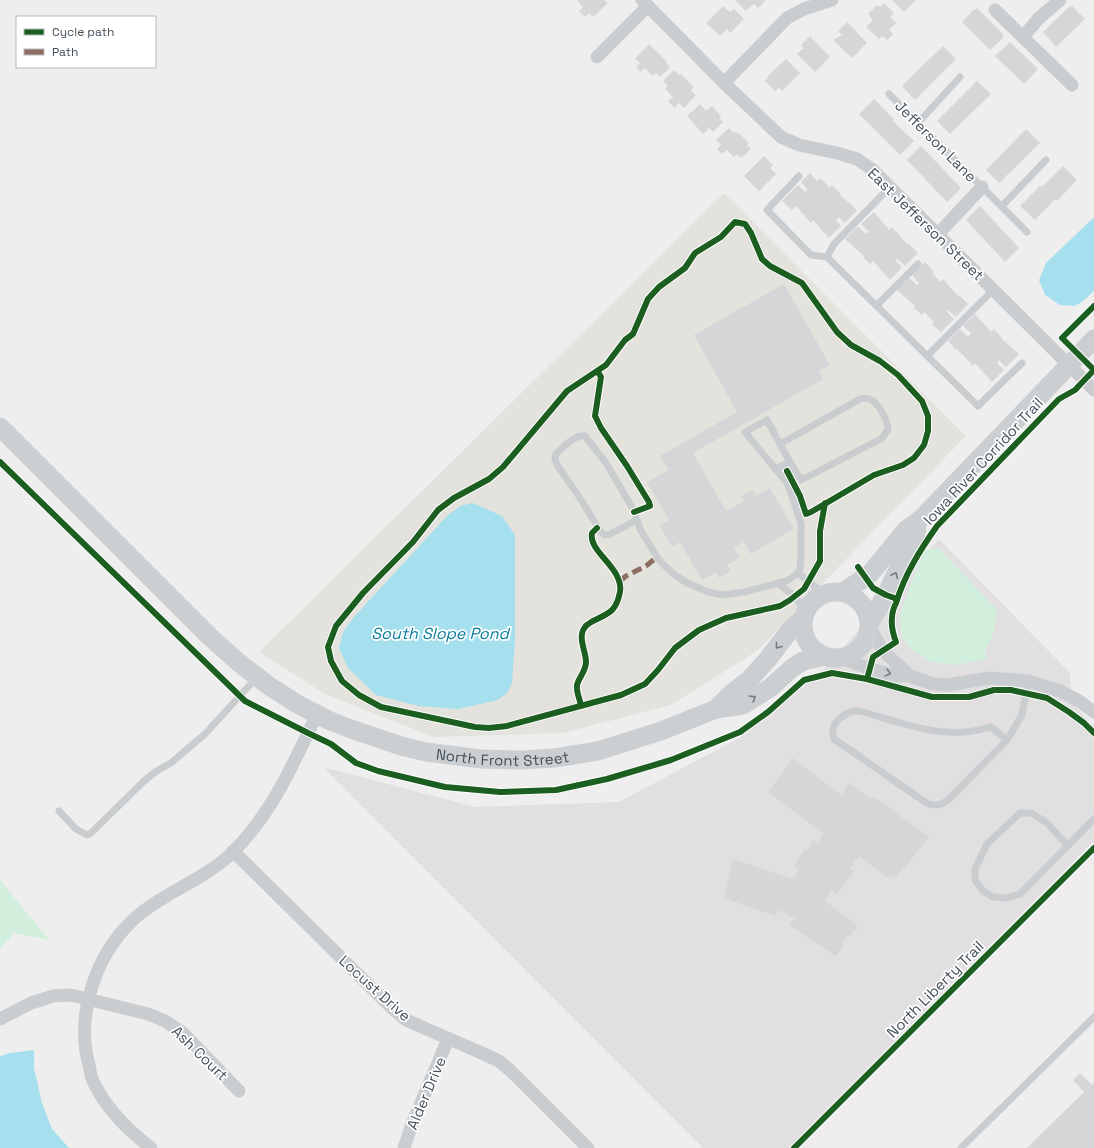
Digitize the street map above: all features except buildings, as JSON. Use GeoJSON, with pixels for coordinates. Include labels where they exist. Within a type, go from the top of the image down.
{"type":"FeatureCollection","features":[{"type":"Feature","properties":{"kind":"main road"},"geometry":{"type":"LineString","coordinates":[[843,592],[870,574],[906,530],[922,518],[1094,339]]}},
{"type":"Feature","properties":{"kind":"main road","name":"North Front Street"},"geometry":{"type":"LineString","coordinates":[[0,427],[215,641],[269,686],[317,714],[346,727],[374,738],[426,752],[468,758],[516,760],[555,758],[598,751],[661,731],[716,709],[732,693],[750,680],[805,614]]}},
{"type":"Feature","properties":{"kind":"main road"},"geometry":{"type":"LineString","coordinates":[[716,709],[743,705],[770,688],[792,668],[803,661],[850,655],[858,650],[864,643],[870,625],[907,550],[914,539],[922,518]]}},
{"type":"Feature","properties":{"kind":"main road"},"geometry":{"type":"LineString","coordinates":[[833,657],[813,648],[805,636],[803,627],[805,614],[815,599],[824,594],[833,592],[843,592],[853,596],[867,611],[870,625]]}},
{"type":"Feature","properties":{"kind":"street"},"geometry":{"type":"LineString","coordinates":[[724,83],[787,18],[804,9],[832,0]]}},
{"type":"Feature","properties":{"kind":"street"},"geometry":{"type":"LineString","coordinates":[[1023,37],[1040,18],[1060,0]]}},
{"type":"Feature","properties":{"kind":"street"},"geometry":{"type":"LineString","coordinates":[[597,57],[645,3]]}},
{"type":"Feature","properties":{"kind":"street","name":"East Jefferson Street"},"geometry":{"type":"LineString","coordinates":[[645,3],[724,83],[781,137],[799,145],[857,159],[873,170],[1068,366],[1094,390]]}},
{"type":"Feature","properties":{"kind":"street"},"geometry":{"type":"LineString","coordinates":[[995,10],[1072,85]]}},
{"type":"Feature","properties":{"kind":"street","name":"Jefferson Lane"},"geometry":{"type":"LineString","coordinates":[[938,234],[982,187]]}},
{"type":"Feature","properties":{"kind":"street"},"geometry":{"type":"LineString","coordinates":[[870,625],[883,651],[910,676]]}},
{"type":"Feature","properties":{"kind":"street"},"geometry":{"type":"LineString","coordinates":[[833,657],[897,676],[910,676],[929,682],[947,685],[990,678],[1028,681],[1060,691],[1079,701],[1094,712]]}},
{"type":"Feature","properties":{"kind":"street"},"geometry":{"type":"LineString","coordinates":[[151,1148],[131,1132],[117,1118],[93,1082],[84,1039],[85,1017],[98,970],[121,933],[134,919],[155,903],[212,869],[233,852],[256,826],[273,802],[317,714]]}},
{"type":"Feature","properties":{"kind":"street","name":"Locust Drive"},"geometry":{"type":"LineString","coordinates":[[233,852],[406,1020],[484,1054],[503,1065],[512,1072],[588,1148]]}},
{"type":"Feature","properties":{"kind":"street","name":"Ash Court"},"geometry":{"type":"LineString","coordinates":[[0,1019],[31,1003],[52,996],[71,995],[148,1014],[165,1020],[183,1033],[240,1091]]}},
{"type":"Feature","properties":{"kind":"street","name":"Alder Drive"},"geometry":{"type":"LineString","coordinates":[[404,1148],[412,1124],[448,1039]]}},
{"type":"Feature","properties":{"kind":"lane"},"geometry":{"type":"LineString","coordinates":[[918,123],[960,78]]}},
{"type":"Feature","properties":{"kind":"lane","name":"Jefferson Lane"},"geometry":{"type":"LineString","coordinates":[[889,94],[1027,232]]}},
{"type":"Feature","properties":{"kind":"lane"},"geometry":{"type":"LineString","coordinates":[[1002,206],[1046,160]]}},
{"type":"Feature","properties":{"kind":"lane"},"geometry":{"type":"LineString","coordinates":[[799,176],[767,210],[811,255],[827,257],[978,406],[1022,363]]}},
{"type":"Feature","properties":{"kind":"lane"},"geometry":{"type":"LineString","coordinates":[[827,257],[834,244],[890,187]]}},
{"type":"Feature","properties":{"kind":"lane"},"geometry":{"type":"LineString","coordinates":[[877,305],[918,264]]}},
{"type":"Feature","properties":{"kind":"lane"},"geometry":{"type":"LineString","coordinates":[[927,356],[993,290]]}},
{"type":"Feature","properties":{"kind":"lane"},"geometry":{"type":"LineString","coordinates":[[637,520],[608,535],[601,532],[557,465],[555,455],[576,437],[581,435],[585,436],[606,463],[633,509],[642,531],[658,560],[672,573],[687,583],[708,592],[724,595],[744,592],[787,580],[798,573],[800,568],[801,524],[787,483],[745,432],[767,420],[780,444],[790,462],[801,480],[881,439],[888,430],[888,425],[878,406],[874,402],[871,400],[860,399],[780,444]]}},
{"type":"Feature","properties":{"kind":"lane"},"geometry":{"type":"LineString","coordinates":[[776,469],[790,462]]}},
{"type":"Feature","properties":{"kind":"lane"},"geometry":{"type":"LineString","coordinates":[[798,573],[824,594]]}},
{"type":"Feature","properties":{"kind":"lane"},"geometry":{"type":"LineString","coordinates":[[778,583],[794,596],[805,614]]}},
{"type":"Feature","properties":{"kind":"lane"},"geometry":{"type":"LineString","coordinates":[[59,811],[76,829],[87,835],[91,833],[143,782],[155,772],[171,763],[205,734],[257,676]]}},
{"type":"Feature","properties":{"kind":"lane"},"geometry":{"type":"LineString","coordinates":[[1007,740],[991,727],[964,732],[937,731],[856,711],[852,711],[843,716],[833,726],[832,733],[834,739],[928,804],[937,806],[944,804],[950,799],[1007,740],[1022,715],[1028,681]]}},
{"type":"Feature","properties":{"kind":"lane"},"geometry":{"type":"LineString","coordinates":[[1068,846],[1047,823],[1031,813],[1020,813],[987,844],[975,869],[974,880],[983,891],[993,897],[1006,898],[1020,894],[1068,846],[1094,819]]}},
{"type":"Feature","properties":{"kind":"lane"},"geometry":{"type":"LineString","coordinates":[[961,1148],[1094,1017]]}},
{"type":"Feature","properties":{"kind":"shaded area"},"geometry":{"type":"Polygon","coordinates":[[[724,193],[966,436],[757,651],[671,705],[563,733],[434,737],[325,694],[259,652],[724,193]]]}},
{"type":"Feature","properties":{"kind":"shaded area"},"geometry":{"type":"Polygon","coordinates":[[[939,539],[1070,673],[1072,703],[1094,726],[1094,841],[789,1148],[703,1148],[323,767],[475,807],[619,802],[743,736],[826,667],[939,539]]]}},
{"type":"Feature","properties":{"kind":"green space"},"geometry":{"type":"Polygon","coordinates":[[[939,548],[997,610],[994,632],[985,651],[986,659],[956,665],[931,662],[913,651],[902,638],[900,613],[924,550],[939,548]]]}},
{"type":"Feature","properties":{"kind":"green space"},"geometry":{"type":"Polygon","coordinates":[[[0,880],[49,940],[14,933],[0,949],[0,880]]]}},
{"type":"Feature","properties":{"kind":"water"},"geometry":{"type":"Polygon","coordinates":[[[1094,218],[1094,291],[1075,306],[1060,305],[1045,295],[1039,280],[1046,263],[1094,218]]]}},
{"type":"Feature","properties":{"kind":"water","name":"South Slope Pond"},"geometry":{"type":"Polygon","coordinates":[[[473,503],[502,516],[515,535],[515,640],[512,683],[507,693],[498,700],[458,709],[419,706],[376,695],[348,668],[339,648],[343,632],[354,617],[447,516],[460,506],[473,503]]]}},
{"type":"Feature","properties":{"kind":"water"},"geometry":{"type":"Polygon","coordinates":[[[34,1050],[34,1068],[42,1103],[52,1129],[69,1148],[0,1148],[0,1056],[10,1053],[34,1050]]]}},
{"type":"Feature","properties":{"kind":"marked path"},"geometry":{"type":"LineString","coordinates":[[620,581],[626,576],[646,566],[657,557]]}},
{"type":"Feature","properties":{"kind":"cycle path"},"geometry":{"type":"LineString","coordinates":[[787,471],[800,496],[806,514],[811,512],[874,475],[903,465],[914,458],[924,445],[928,431],[928,416],[922,401],[898,375],[880,361],[851,345],[837,332],[802,283],[770,266],[762,259],[751,233],[745,224],[735,222],[721,237],[695,253],[685,268],[659,287],[648,299],[633,334],[625,340],[606,365],[567,391],[503,467],[489,479],[454,498],[438,510],[413,542],[363,593],[336,626],[328,647],[331,661],[342,681],[359,695],[381,707],[475,727],[489,728],[507,726],[621,695],[645,684],[675,648],[699,630],[726,618],[780,606],[804,589],[820,561],[820,531],[825,503]]}},
{"type":"Feature","properties":{"kind":"cycle path","name":"Iowa River Corridor Trail"},"geometry":{"type":"LineString","coordinates":[[867,679],[873,657],[896,642],[892,624],[892,614],[894,608],[908,572],[937,526],[1059,399],[1075,390],[1094,370],[1062,338],[1094,306]]}},
{"type":"Feature","properties":{"kind":"cycle path"},"geometry":{"type":"LineString","coordinates":[[598,372],[601,377],[595,416],[601,428],[649,502],[650,506],[634,512]]}},
{"type":"Feature","properties":{"kind":"cycle path"},"geometry":{"type":"LineString","coordinates":[[0,462],[245,701],[331,744],[356,763],[378,771],[445,787],[500,792],[556,790],[607,779],[671,760],[740,732],[768,712],[804,680],[832,673],[867,679],[932,697],[969,697],[994,690],[1011,690],[1047,698],[1084,723],[1094,733]]}},
{"type":"Feature","properties":{"kind":"cycle path"},"geometry":{"type":"LineString","coordinates":[[581,706],[577,685],[586,665],[582,640],[583,631],[588,624],[608,614],[614,608],[620,592],[620,583],[617,575],[600,554],[592,540],[592,533],[597,528]]}},
{"type":"Feature","properties":{"kind":"cycle path"},"geometry":{"type":"LineString","coordinates":[[858,567],[873,588],[897,599]]}},
{"type":"Feature","properties":{"kind":"cycle path","name":"North Liberty Trail"},"geometry":{"type":"LineString","coordinates":[[794,1148],[1094,848]]}}]}
